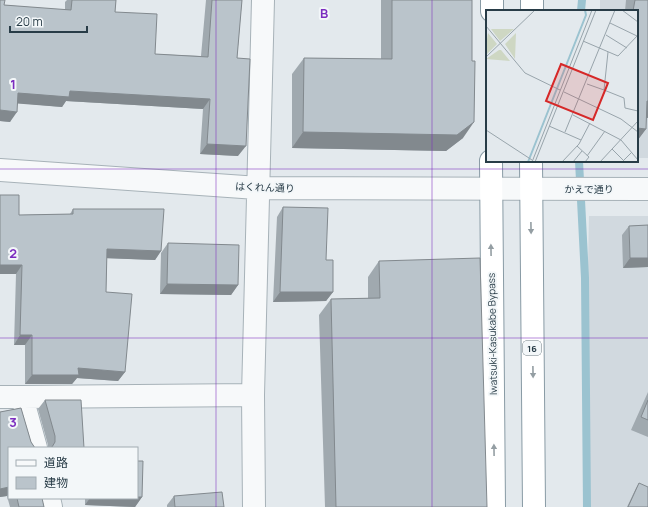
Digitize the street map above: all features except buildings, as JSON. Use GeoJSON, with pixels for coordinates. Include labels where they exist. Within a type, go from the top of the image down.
{"type":"FeatureCollection","features":[{"type":"Feature","properties":{"kind":"highway","name":"Iwatsuki-Kasukabe Bypass"},"geometry":{"type":"LineString","coordinates":[[491,162],[494,507]]}},
{"type":"Feature","properties":{"kind":"highway","name":"16"},"geometry":{"type":"LineString","coordinates":[[531,162],[530,189],[534,507]]}},
{"type":"Feature","properties":{"kind":"street"},"geometry":{"type":"LineString","coordinates":[[254,507],[253,395],[263,0]]}},
{"type":"Feature","properties":{"kind":"street","name":"はくれん通り"},"geometry":{"type":"LineString","coordinates":[[0,170],[258,188],[530,189]]}},
{"type":"Feature","properties":{"kind":"street","name":"かえで通り"},"geometry":{"type":"LineString","coordinates":[[530,189],[648,189]]}},
{"type":"Feature","properties":{"kind":"street"},"geometry":{"type":"LineString","coordinates":[[0,397],[253,395]]}},
{"type":"Feature","properties":{"kind":"street"},"geometry":{"type":"LineString","coordinates":[[22,396],[36,447]]}},
{"type":"Feature","properties":{"kind":"shaded area"},"geometry":{"type":"Polygon","coordinates":[[[600,0],[648,0],[648,158],[638,158],[638,10],[600,10],[600,0]]]}},
{"type":"Feature","properties":{"kind":"shaded area"},"geometry":{"type":"Polygon","coordinates":[[[589,216],[648,216],[648,507],[583,507],[589,216]]]}},
{"type":"Feature","properties":{"kind":"waterway"},"geometry":{"type":"LineString","coordinates":[[581,10],[582,0]]}},
{"type":"Feature","properties":{"kind":"waterway"},"geometry":{"type":"LineString","coordinates":[[579,162],[585,278],[587,507]]}}]}
